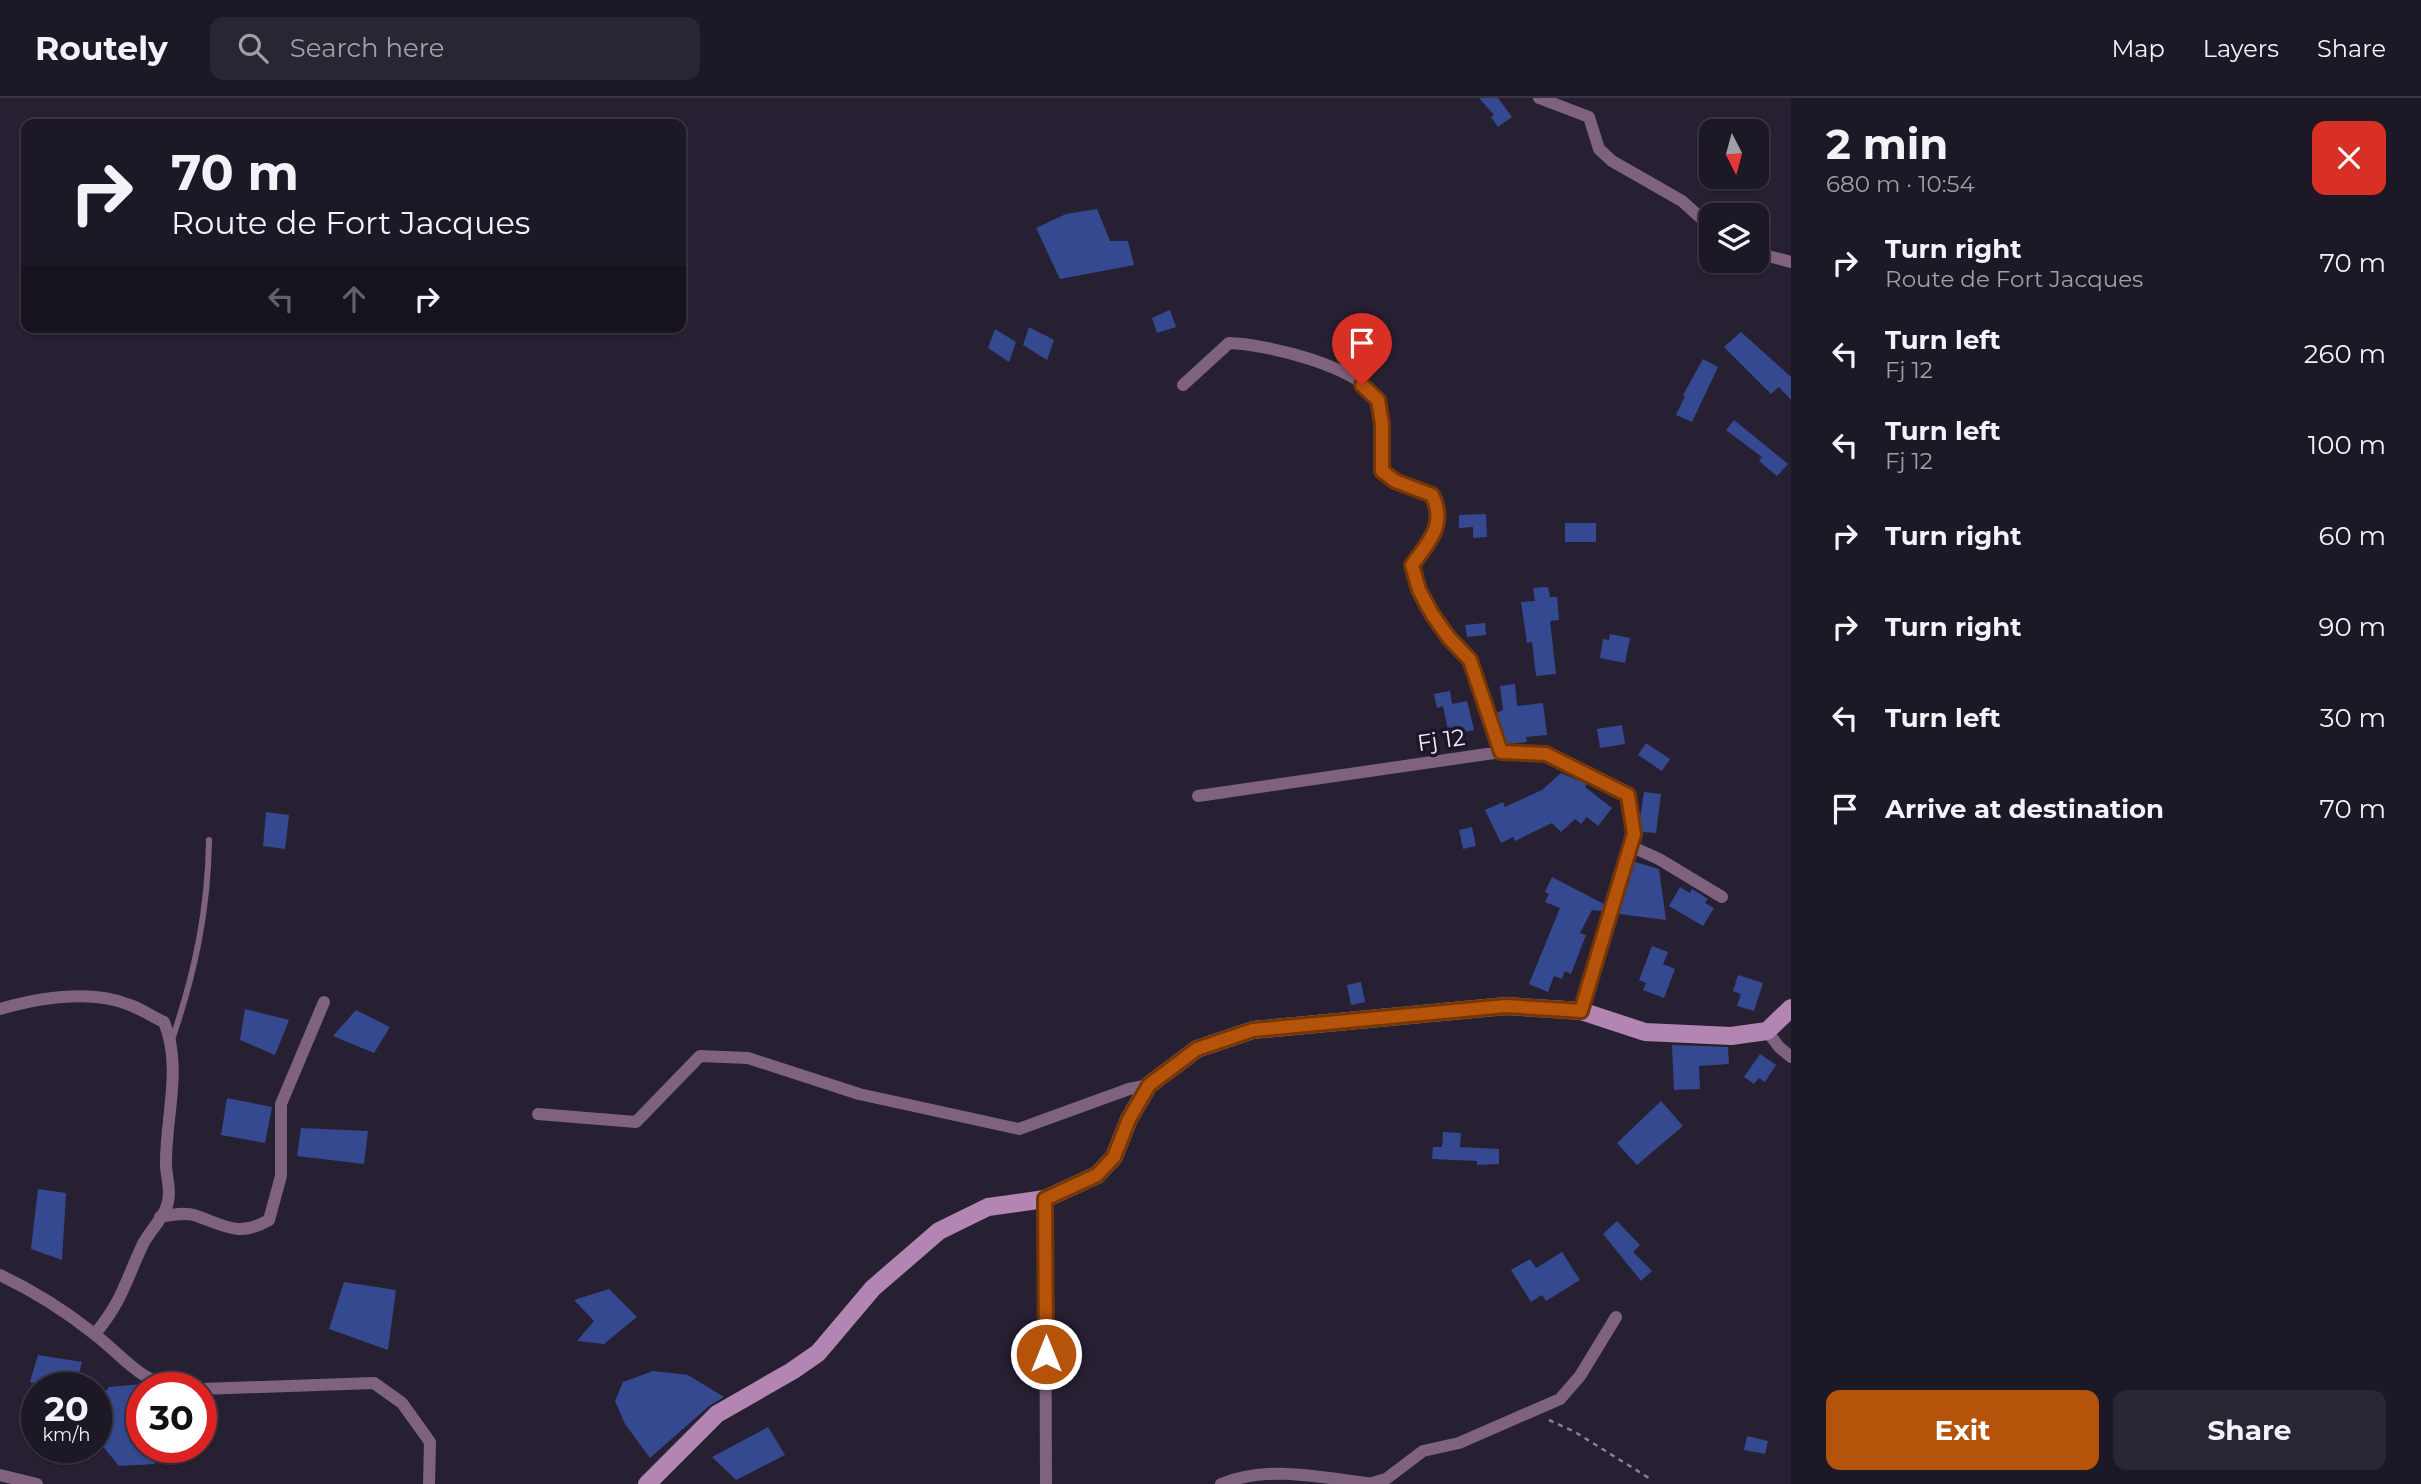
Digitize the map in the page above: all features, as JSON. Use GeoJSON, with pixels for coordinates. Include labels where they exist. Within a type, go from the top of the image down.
{"type":"FeatureCollection","features":[{"type":"Feature","properties":{"kind":"street"},"geometry":{"type":"LineString","coordinates":[[1539,98],[1589,117],[1599,149],[1612,161],[1682,201],[1699,216]]}},
{"type":"Feature","properties":{"kind":"street"},"geometry":{"type":"LineString","coordinates":[[1769,256],[1791,262]]}},
{"type":"Feature","properties":{"kind":"street"},"geometry":{"type":"LineString","coordinates":[[1183,385],[1229,342],[1255,344],[1326,365],[1362,385],[1378,400],[1382,424],[1382,471],[1395,481],[1432,495],[1438,508],[1439,523],[1412,565],[1419,590],[1449,638],[1470,660],[1501,752]]}},
{"type":"Feature","properties":{"kind":"street","name":"Fj 12"},"geometry":{"type":"LineString","coordinates":[[1198,796],[1501,752],[1546,754],[1628,795],[1634,834],[1581,1011]]}},
{"type":"Feature","properties":{"kind":"street"},"geometry":{"type":"LineString","coordinates":[[1630,846],[1659,859],[1722,897]]}},
{"type":"Feature","properties":{"kind":"street"},"geometry":{"type":"LineString","coordinates":[[0,1009],[65,997],[128,1004],[164,1022],[172,1041],[173,1098],[166,1165],[170,1196],[144,1243],[123,1296],[95,1334]]}},
{"type":"Feature","properties":{"kind":"street"},"geometry":{"type":"LineString","coordinates":[[160,1217],[193,1215],[233,1229],[255,1229],[269,1220],[281,1175],[281,1104],[324,1002]]}},
{"type":"Feature","properties":{"kind":"street"},"geometry":{"type":"LineString","coordinates":[[647,1484],[717,1414],[818,1353],[873,1288],[939,1231],[988,1207],[1045,1199],[1097,1175],[1114,1157],[1129,1119],[1149,1085],[1197,1049],[1253,1030],[1506,1006],[1581,1011],[1645,1032],[1731,1036],[1767,1031],[1791,1007]]}},
{"type":"Feature","properties":{"kind":"street"},"geometry":{"type":"LineString","coordinates":[[1767,1031],[1791,1057]]}},
{"type":"Feature","properties":{"kind":"street"},"geometry":{"type":"LineString","coordinates":[[538,1114],[636,1122],[700,1056],[748,1058],[859,1094],[1019,1129],[1129,1089],[1149,1085]]}},
{"type":"Feature","properties":{"kind":"street"},"geometry":{"type":"LineString","coordinates":[[1045,1199],[1046,1484]]}},
{"type":"Feature","properties":{"kind":"street"},"geometry":{"type":"LineString","coordinates":[[0,1275],[41,1295],[95,1334],[136,1372]]}},
{"type":"Feature","properties":{"kind":"street"},"geometry":{"type":"LineString","coordinates":[[1221,1484],[1246,1474],[1282,1473],[1367,1484],[1386,1479],[1423,1451],[1459,1443],[1560,1399],[1580,1376],[1616,1317]]}},
{"type":"Feature","properties":{"kind":"street"},"geometry":{"type":"LineString","coordinates":[[217,1388],[374,1383],[402,1404],[430,1443],[429,1484]]}},
{"type":"Feature","properties":{"kind":"street"},"geometry":{"type":"LineString","coordinates":[[0,1475],[37,1484]]}},
{"type":"Feature","properties":{"kind":"lane"},"geometry":{"type":"LineString","coordinates":[[172,1041],[192,977],[205,909],[209,840]]}},
{"type":"Feature","properties":{"kind":"path"},"geometry":{"type":"LineString","coordinates":[[1533,1413],[1575,1432],[1649,1478]]}},
{"type":"Feature","properties":{"kind":"building"},"geometry":{"type":"Polygon","coordinates":[[[1479,98],[1498,98],[1512,117],[1498,127],[1491,117],[1494,115],[1479,98]]]}},
{"type":"Feature","properties":{"kind":"building"},"geometry":{"type":"Polygon","coordinates":[[[1097,209],[1110,241],[1128,241],[1134,265],[1060,279],[1036,228],[1066,214],[1097,209]]]}},
{"type":"Feature","properties":{"kind":"building"},"geometry":{"type":"Polygon","coordinates":[[[1170,310],[1176,327],[1157,333],[1152,318],[1170,310]]]}},
{"type":"Feature","properties":{"kind":"building"},"geometry":{"type":"Polygon","coordinates":[[[1029,327],[1054,340],[1047,360],[1023,345],[1029,327]]]}},
{"type":"Feature","properties":{"kind":"building"},"geometry":{"type":"Polygon","coordinates":[[[995,329],[1016,342],[1009,362],[988,348],[995,329]]]}},
{"type":"Feature","properties":{"kind":"building"},"geometry":{"type":"Polygon","coordinates":[[[1741,332],[1791,377],[1791,400],[1779,387],[1771,394],[1724,347],[1741,332]]]}},
{"type":"Feature","properties":{"kind":"building"},"geometry":{"type":"Polygon","coordinates":[[[1703,359],[1718,367],[1692,422],[1676,415],[1685,396],[1683,395],[1703,359]]]}},
{"type":"Feature","properties":{"kind":"building"},"geometry":{"type":"Polygon","coordinates":[[[1734,420],[1788,464],[1777,476],[1759,461],[1762,457],[1726,430],[1734,420]]]}},
{"type":"Feature","properties":{"kind":"building"},"geometry":{"type":"Polygon","coordinates":[[[1486,514],[1487,537],[1473,538],[1473,527],[1459,528],[1459,515],[1486,514]]]}},
{"type":"Feature","properties":{"kind":"building"},"geometry":{"type":"Polygon","coordinates":[[[1565,523],[1596,523],[1596,542],[1565,542],[1565,523]]]}},
{"type":"Feature","properties":{"kind":"building"},"geometry":{"type":"Polygon","coordinates":[[[1548,587],[1550,597],[1557,597],[1559,620],[1550,621],[1556,674],[1536,676],[1532,642],[1527,643],[1521,602],[1535,601],[1533,588],[1548,587]]]}},
{"type":"Feature","properties":{"kind":"building"},"geometry":{"type":"Polygon","coordinates":[[[1485,623],[1486,635],[1467,637],[1465,625],[1485,623]]]}},
{"type":"Feature","properties":{"kind":"building"},"geometry":{"type":"Polygon","coordinates":[[[1610,634],[1630,638],[1625,663],[1600,658],[1603,639],[1609,640],[1610,634]]]}},
{"type":"Feature","properties":{"kind":"building"},"geometry":{"type":"Polygon","coordinates":[[[1515,684],[1517,706],[1543,703],[1547,735],[1526,737],[1527,742],[1507,744],[1497,713],[1503,710],[1500,686],[1515,684]]]}},
{"type":"Feature","properties":{"kind":"building"},"geometry":{"type":"Polygon","coordinates":[[[1450,691],[1452,704],[1467,701],[1474,730],[1449,735],[1443,706],[1437,708],[1434,694],[1450,691]]]}},
{"type":"Feature","properties":{"kind":"building"},"geometry":{"type":"Polygon","coordinates":[[[1622,725],[1625,744],[1600,748],[1597,729],[1622,725]]]}},
{"type":"Feature","properties":{"kind":"building"},"geometry":{"type":"Polygon","coordinates":[[[1646,743],[1670,759],[1662,771],[1638,755],[1646,743]]]}},
{"type":"Feature","properties":{"kind":"building"},"geometry":{"type":"Polygon","coordinates":[[[1561,773],[1587,784],[1585,787],[1612,808],[1598,826],[1587,817],[1581,824],[1575,819],[1561,832],[1552,823],[1515,841],[1513,837],[1501,843],[1485,810],[1503,802],[1505,807],[1542,790],[1561,773]]]}},
{"type":"Feature","properties":{"kind":"building"},"geometry":{"type":"Polygon","coordinates":[[[1644,792],[1661,794],[1656,833],[1642,832],[1640,818],[1644,792]]]}},
{"type":"Feature","properties":{"kind":"building"},"geometry":{"type":"Polygon","coordinates":[[[266,812],[289,815],[285,849],[263,846],[266,812]]]}},
{"type":"Feature","properties":{"kind":"building"},"geometry":{"type":"Polygon","coordinates":[[[1472,827],[1476,846],[1463,849],[1459,830],[1472,827]]]}},
{"type":"Feature","properties":{"kind":"building"},"geometry":{"type":"Polygon","coordinates":[[[1635,862],[1659,869],[1666,920],[1619,914],[1635,862]]]}},
{"type":"Feature","properties":{"kind":"building"},"geometry":{"type":"Polygon","coordinates":[[[1552,877],[1604,904],[1602,911],[1592,910],[1580,933],[1586,935],[1571,974],[1565,971],[1562,979],[1554,976],[1548,992],[1529,984],[1560,908],[1545,902],[1549,894],[1545,892],[1552,877]]]}},
{"type":"Feature","properties":{"kind":"building"},"geometry":{"type":"Polygon","coordinates":[[[1680,887],[1690,893],[1692,889],[1708,899],[1705,903],[1714,908],[1703,926],[1669,906],[1680,887]]]}},
{"type":"Feature","properties":{"kind":"building"},"geometry":{"type":"Polygon","coordinates":[[[1652,946],[1668,952],[1663,964],[1675,969],[1664,998],[1643,990],[1646,983],[1639,980],[1652,946]]]}},
{"type":"Feature","properties":{"kind":"building"},"geometry":{"type":"Polygon","coordinates":[[[1738,975],[1763,983],[1754,1011],[1737,1006],[1741,994],[1733,991],[1738,975]]]}},
{"type":"Feature","properties":{"kind":"building"},"geometry":{"type":"Polygon","coordinates":[[[1361,982],[1365,1002],[1351,1005],[1347,985],[1361,982]]]}},
{"type":"Feature","properties":{"kind":"building"},"geometry":{"type":"Polygon","coordinates":[[[245,1009],[289,1020],[275,1055],[240,1040],[245,1009]]]}},
{"type":"Feature","properties":{"kind":"building"},"geometry":{"type":"Polygon","coordinates":[[[356,1010],[390,1027],[374,1053],[333,1036],[356,1010]]]}},
{"type":"Feature","properties":{"kind":"building"},"geometry":{"type":"Polygon","coordinates":[[[1672,1045],[1728,1047],[1729,1064],[1699,1066],[1700,1089],[1674,1090],[1672,1045]]]}},
{"type":"Feature","properties":{"kind":"building"},"geometry":{"type":"Polygon","coordinates":[[[1760,1054],[1776,1065],[1765,1082],[1759,1078],[1754,1084],[1744,1077],[1760,1054]]]}},
{"type":"Feature","properties":{"kind":"building"},"geometry":{"type":"Polygon","coordinates":[[[227,1098],[272,1107],[265,1143],[221,1135],[227,1098]]]}},
{"type":"Feature","properties":{"kind":"building"},"geometry":{"type":"Polygon","coordinates":[[[1661,1101],[1683,1126],[1637,1165],[1617,1143],[1661,1101]]]}},
{"type":"Feature","properties":{"kind":"building"},"geometry":{"type":"Polygon","coordinates":[[[301,1128],[368,1131],[364,1164],[297,1156],[301,1128]]]}},
{"type":"Feature","properties":{"kind":"building"},"geometry":{"type":"Polygon","coordinates":[[[1443,1132],[1461,1133],[1460,1147],[1499,1149],[1499,1164],[1477,1165],[1477,1161],[1432,1159],[1433,1147],[1442,1147],[1443,1132]]]}},
{"type":"Feature","properties":{"kind":"building"},"geometry":{"type":"Polygon","coordinates":[[[38,1189],[66,1193],[62,1260],[31,1249],[38,1189]]]}},
{"type":"Feature","properties":{"kind":"building"},"geometry":{"type":"Polygon","coordinates":[[[1617,1221],[1640,1245],[1633,1252],[1652,1271],[1641,1281],[1603,1234],[1617,1221]]]}},
{"type":"Feature","properties":{"kind":"building"},"geometry":{"type":"Polygon","coordinates":[[[1562,1252],[1580,1280],[1546,1301],[1542,1295],[1531,1302],[1511,1270],[1530,1259],[1536,1268],[1562,1252]]]}},
{"type":"Feature","properties":{"kind":"building"},"geometry":{"type":"Polygon","coordinates":[[[344,1282],[396,1290],[388,1350],[329,1329],[344,1282]]]}},
{"type":"Feature","properties":{"kind":"building"},"geometry":{"type":"Polygon","coordinates":[[[609,1289],[637,1317],[604,1344],[577,1341],[594,1321],[574,1300],[609,1289]]]}},
{"type":"Feature","properties":{"kind":"building"},"geometry":{"type":"Polygon","coordinates":[[[38,1355],[82,1362],[79,1372],[33,1372],[38,1355]]]}},
{"type":"Feature","properties":{"kind":"building"},"geometry":{"type":"Polygon","coordinates":[[[653,1371],[688,1375],[724,1397],[709,1406],[650,1458],[625,1424],[615,1401],[623,1382],[653,1371]]]}},
{"type":"Feature","properties":{"kind":"building"},"geometry":{"type":"Polygon","coordinates":[[[126,1385],[126,1463],[155,1464],[119,1466],[112,1457],[112,1387],[126,1385]]]}},
{"type":"Feature","properties":{"kind":"building"},"geometry":{"type":"Polygon","coordinates":[[[768,1427],[785,1455],[736,1480],[712,1457],[768,1427]]]}},
{"type":"Feature","properties":{"kind":"building"},"geometry":{"type":"Polygon","coordinates":[[[1747,1436],[1768,1441],[1765,1454],[1744,1450],[1747,1436]]]}},
{"type":"Feature","properties":{"kind":"route"},"geometry":{"type":"LineString","coordinates":[[1046,1354],[1045,1199],[1097,1175],[1114,1157],[1129,1119],[1149,1085],[1197,1049],[1253,1030],[1506,1006],[1581,1011],[1634,834],[1628,795],[1546,754],[1501,752],[1470,660],[1449,638],[1432,614],[1419,590],[1412,565],[1432,538],[1439,523],[1438,508],[1432,495],[1395,481],[1382,471],[1382,424],[1378,400],[1362,385]]}}]}
